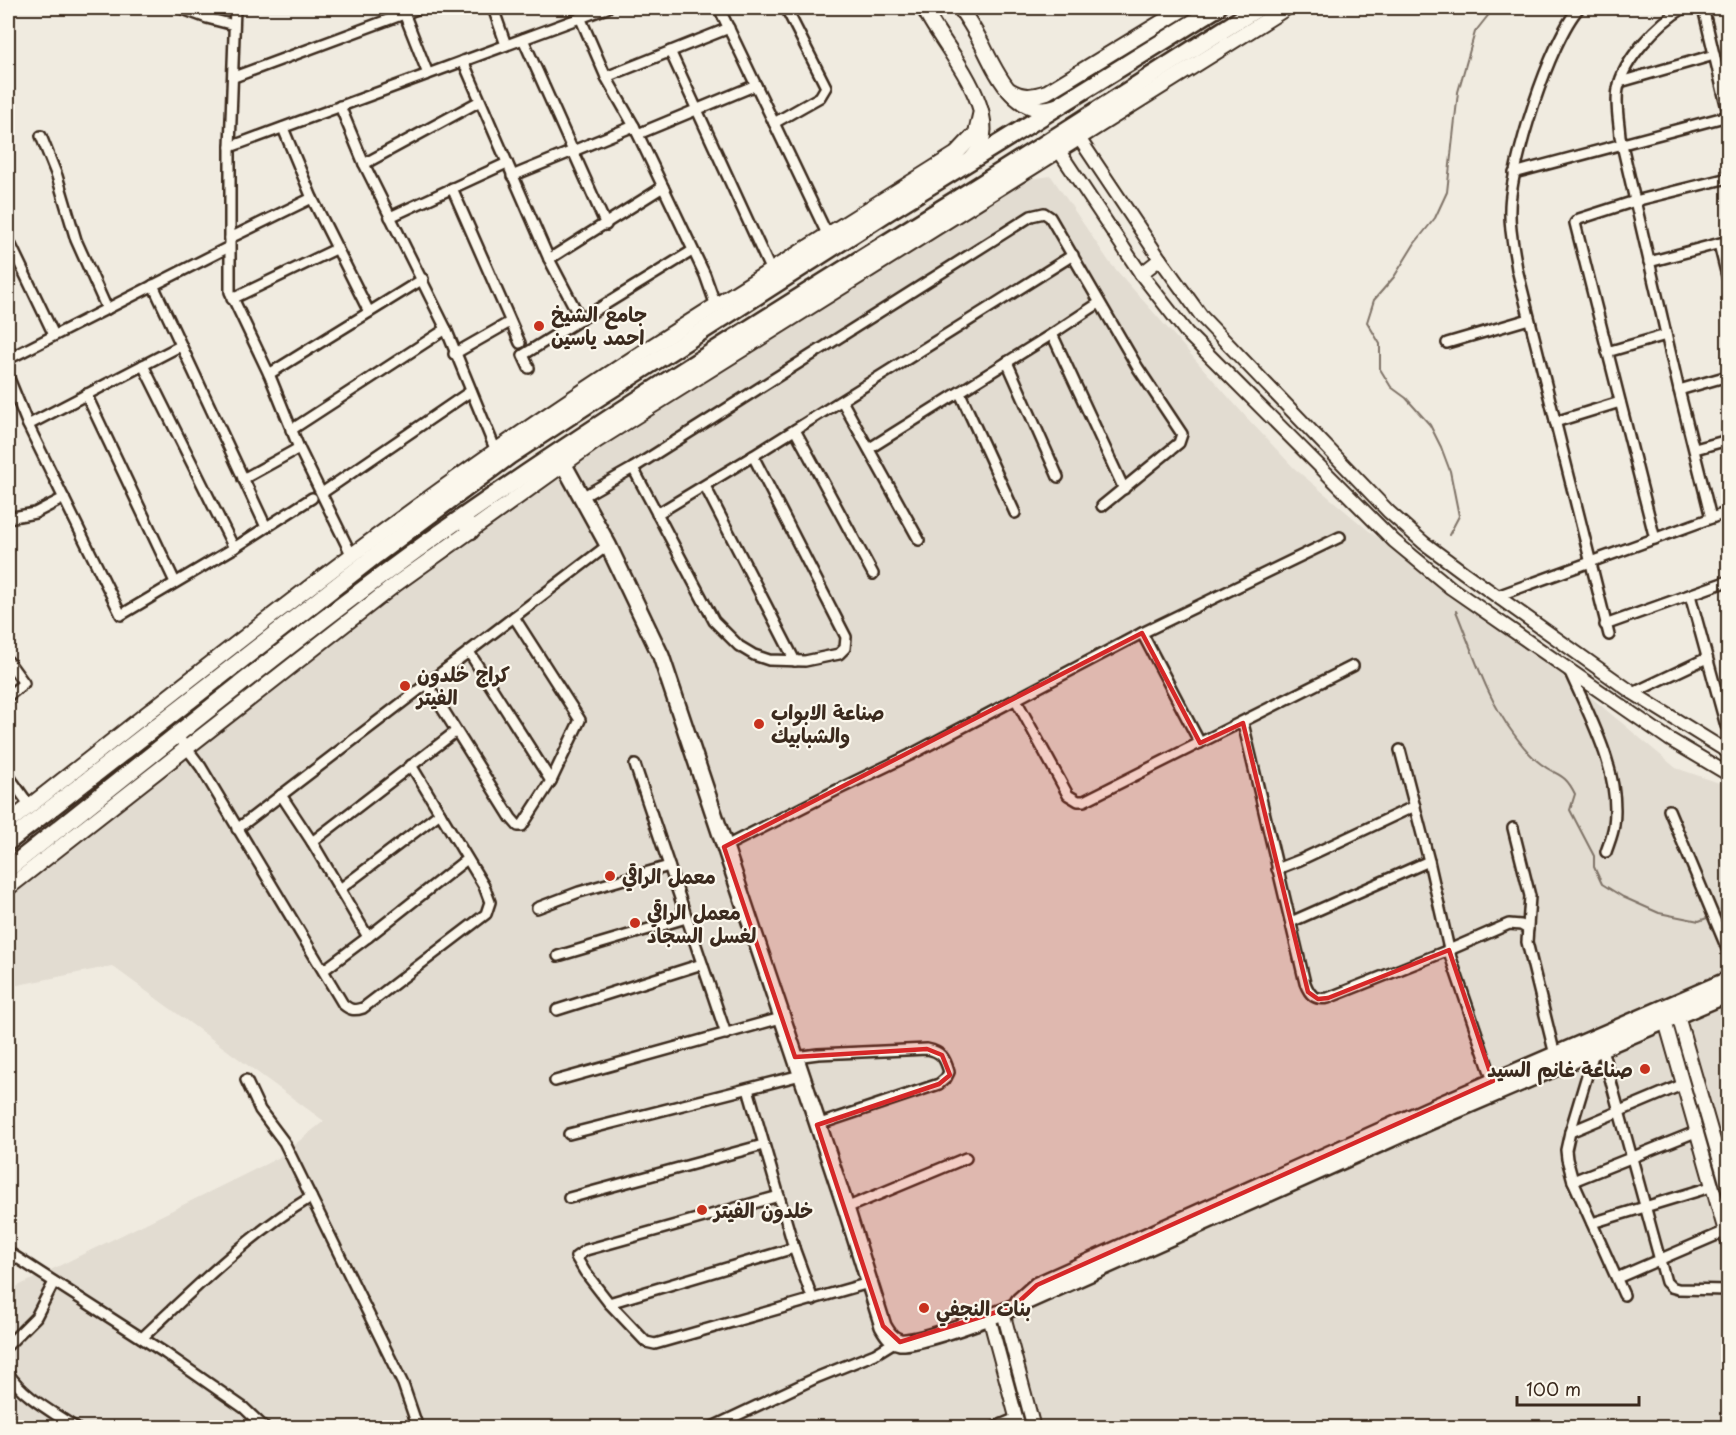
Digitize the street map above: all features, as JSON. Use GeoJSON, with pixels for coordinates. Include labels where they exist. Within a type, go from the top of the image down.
{"type":"FeatureCollection","features":[{"type":"Feature","properties":{"kind":"highway"},"geometry":{"type":"LineString","coordinates":[[8,842],[190,690],[261,635],[376,555],[460,485],[509,456],[586,397],[885,207],[968,161],[1131,63],[1217,8]]}},
{"type":"Feature","properties":{"kind":"highway"},"geometry":{"type":"LineString","coordinates":[[8,869],[181,741],[387,572],[466,524],[554,465],[686,368],[899,243],[1174,70],[1258,8]]}},
{"type":"Feature","properties":{"kind":"highway"},"geometry":{"type":"LineString","coordinates":[[1121,48],[1131,63]]}},
{"type":"Feature","properties":{"kind":"highway"},"geometry":{"type":"LineString","coordinates":[[376,555],[387,572]]}},
{"type":"Feature","properties":{"kind":"main road"},"geometry":{"type":"LineString","coordinates":[[924,8],[940,38],[955,57]]}},
{"type":"Feature","properties":{"kind":"main road"},"geometry":{"type":"LineString","coordinates":[[930,8],[947,35],[981,111],[983,137],[978,151],[968,161]]}},
{"type":"Feature","properties":{"kind":"main road"},"geometry":{"type":"LineString","coordinates":[[954,8],[970,38],[1017,99],[1030,106],[1044,109],[1056,106]]}},
{"type":"Feature","properties":{"kind":"main road"},"geometry":{"type":"LineString","coordinates":[[960,8],[993,68]]}},
{"type":"Feature","properties":{"kind":"main road"},"geometry":{"type":"LineString","coordinates":[[1009,90],[1018,96],[1026,97],[1039,95],[1055,88],[1185,8]]}},
{"type":"Feature","properties":{"kind":"main road"},"geometry":{"type":"LineString","coordinates":[[899,243],[1079,138],[1174,70],[1286,8]]}},
{"type":"Feature","properties":{"kind":"main road"},"geometry":{"type":"LineString","coordinates":[[261,635],[352,556],[460,485],[496,451],[586,397],[716,306],[771,271],[828,236],[885,207],[963,148],[976,133],[981,111]]}},
{"type":"Feature","properties":{"kind":"main road"},"geometry":{"type":"LineString","coordinates":[[554,465],[582,497],[608,545],[661,656],[846,1208],[883,1326],[896,1341],[910,1341],[1002,1312],[1429,1122],[1598,1051],[1728,980]]}},
{"type":"Feature","properties":{"kind":"main road"},"geometry":{"type":"LineString","coordinates":[[8,888],[181,741],[396,584],[466,524]]}},
{"type":"Feature","properties":{"kind":"main road"},"geometry":{"type":"LineString","coordinates":[[8,823],[190,690]]}},
{"type":"Feature","properties":{"kind":"main road"},"geometry":{"type":"LineString","coordinates":[[1002,1312],[1037,1285],[1494,1081],[1555,1055],[1728,994]]}},
{"type":"Feature","properties":{"kind":"street"},"geometry":{"type":"LineString","coordinates":[[180,8],[234,25]]}},
{"type":"Feature","properties":{"kind":"street"},"geometry":{"type":"LineString","coordinates":[[245,8],[235,9],[234,25],[230,147],[230,292],[269,374],[299,448],[352,556]]}},
{"type":"Feature","properties":{"kind":"street"},"geometry":{"type":"LineString","coordinates":[[234,77],[403,10],[420,8]]}},
{"type":"Feature","properties":{"kind":"street"},"geometry":{"type":"LineString","coordinates":[[493,8],[506,45]]}},
{"type":"Feature","properties":{"kind":"street"},"geometry":{"type":"LineString","coordinates":[[230,147],[607,8]]}},
{"type":"Feature","properties":{"kind":"street"},"geometry":{"type":"LineString","coordinates":[[719,8],[828,236]]}},
{"type":"Feature","properties":{"kind":"street"},"geometry":{"type":"LineString","coordinates":[[774,123],[820,97],[826,87],[787,10],[800,8]]}},
{"type":"Feature","properties":{"kind":"street"},"geometry":{"type":"LineString","coordinates":[[1579,8],[1553,53],[1514,173],[1509,211],[1517,268],[1529,319],[1609,635]]}},
{"type":"Feature","properties":{"kind":"street"},"geometry":{"type":"LineString","coordinates":[[1684,8],[1651,34],[1632,58],[1617,89],[1617,99],[1622,143],[1635,201],[1711,518]]}},
{"type":"Feature","properties":{"kind":"street"},"geometry":{"type":"LineString","coordinates":[[1514,173],[1728,115],[1702,8]]}},
{"type":"Feature","properties":{"kind":"street"},"geometry":{"type":"LineString","coordinates":[[403,10],[428,74]]}},
{"type":"Feature","properties":{"kind":"street"},"geometry":{"type":"LineString","coordinates":[[580,17],[606,76],[636,130],[705,275],[716,306]]}},
{"type":"Feature","properties":{"kind":"street"},"geometry":{"type":"LineString","coordinates":[[606,76],[729,28]]}},
{"type":"Feature","properties":{"kind":"street"},"geometry":{"type":"LineString","coordinates":[[523,39],[606,225]]}},
{"type":"Feature","properties":{"kind":"street"},"geometry":{"type":"LineString","coordinates":[[670,51],[771,271]]}},
{"type":"Feature","properties":{"kind":"street"},"geometry":{"type":"LineString","coordinates":[[1620,82],[1714,55]]}},
{"type":"Feature","properties":{"kind":"street"},"geometry":{"type":"LineString","coordinates":[[463,61],[549,259],[581,321]]}},
{"type":"Feature","properties":{"kind":"street"},"geometry":{"type":"LineString","coordinates":[[512,176],[574,150],[696,110],[756,85]]}},
{"type":"Feature","properties":{"kind":"street"},"geometry":{"type":"LineString","coordinates":[[364,164],[480,101]]}},
{"type":"Feature","properties":{"kind":"street"},"geometry":{"type":"LineString","coordinates":[[340,106],[364,164],[446,329],[454,354],[496,451]]}},
{"type":"Feature","properties":{"kind":"street"},"geometry":{"type":"LineString","coordinates":[[283,128],[312,198],[369,312]]}},
{"type":"Feature","properties":{"kind":"street"},"geometry":{"type":"LineString","coordinates":[[41,136],[57,176],[76,240],[107,309]]}},
{"type":"Feature","properties":{"kind":"street"},"geometry":{"type":"LineString","coordinates":[[1079,138],[1190,302],[1222,340],[1389,512],[1440,556],[1633,693],[1728,752]]}},
{"type":"Feature","properties":{"kind":"street"},"geometry":{"type":"LineString","coordinates":[[1059,150],[1141,274],[1199,347],[1394,541],[1429,572],[1569,670],[1677,744],[1728,774]]}},
{"type":"Feature","properties":{"kind":"street"},"geometry":{"type":"LineString","coordinates":[[390,217],[507,163]]}},
{"type":"Feature","properties":{"kind":"street"},"geometry":{"type":"LineString","coordinates":[[1655,539],[1575,223],[1580,219],[1635,201],[1728,178]]}},
{"type":"Feature","properties":{"kind":"street"},"geometry":{"type":"LineString","coordinates":[[549,259],[663,187]]}},
{"type":"Feature","properties":{"kind":"street"},"geometry":{"type":"LineString","coordinates":[[452,188],[520,343]]}},
{"type":"Feature","properties":{"kind":"street"},"geometry":{"type":"LineString","coordinates":[[8,359],[153,285],[312,198]]}},
{"type":"Feature","properties":{"kind":"street"},"geometry":{"type":"LineString","coordinates":[[582,497],[633,468],[1031,216],[1044,213],[1050,217],[1138,368],[1182,434],[1179,443],[1102,506]]}},
{"type":"Feature","properties":{"kind":"street"},"geometry":{"type":"LineString","coordinates":[[8,239],[54,335]]}},
{"type":"Feature","properties":{"kind":"street"},"geometry":{"type":"LineString","coordinates":[[1649,262],[1724,243],[1728,280]]}},
{"type":"Feature","properties":{"kind":"street"},"geometry":{"type":"LineString","coordinates":[[232,299],[336,249]]}},
{"type":"Feature","properties":{"kind":"street"},"geometry":{"type":"LineString","coordinates":[[529,368],[523,356],[692,251]]}},
{"type":"Feature","properties":{"kind":"street"},"geometry":{"type":"LineString","coordinates":[[657,514],[1073,255]]}},
{"type":"Feature","properties":{"kind":"street"},"geometry":{"type":"LineString","coordinates":[[1141,274],[1160,259]]}},
{"type":"Feature","properties":{"kind":"street"},"geometry":{"type":"LineString","coordinates":[[269,374],[423,279]]}},
{"type":"Feature","properties":{"kind":"street"},"geometry":{"type":"LineString","coordinates":[[153,285],[266,527]]}},
{"type":"Feature","properties":{"kind":"street"},"geometry":{"type":"LineString","coordinates":[[870,448],[1099,303]]}},
{"type":"Feature","properties":{"kind":"street"},"geometry":{"type":"LineString","coordinates":[[1447,343],[1529,319]]}},
{"type":"Feature","properties":{"kind":"street"},"geometry":{"type":"LineString","coordinates":[[454,354],[510,322]]}},
{"type":"Feature","properties":{"kind":"street"},"geometry":{"type":"LineString","coordinates":[[291,430],[446,329]]}},
{"type":"Feature","properties":{"kind":"street"},"geometry":{"type":"LineString","coordinates":[[1052,334],[1124,489]]}},
{"type":"Feature","properties":{"kind":"street"},"geometry":{"type":"LineString","coordinates":[[1607,352],[1666,335]]}},
{"type":"Feature","properties":{"kind":"street"},"geometry":{"type":"LineString","coordinates":[[28,425],[180,346]]}},
{"type":"Feature","properties":{"kind":"street"},"geometry":{"type":"LineString","coordinates":[[1007,362],[1058,477]]}},
{"type":"Feature","properties":{"kind":"street"},"geometry":{"type":"LineString","coordinates":[[143,365],[234,548]]}},
{"type":"Feature","properties":{"kind":"street"},"geometry":{"type":"LineString","coordinates":[[8,376],[28,425],[121,615],[234,548],[312,498]]}},
{"type":"Feature","properties":{"kind":"street"},"geometry":{"type":"LineString","coordinates":[[1679,390],[1728,376]]}},
{"type":"Feature","properties":{"kind":"street"},"geometry":{"type":"LineString","coordinates":[[322,493],[471,391]]}},
{"type":"Feature","properties":{"kind":"street"},"geometry":{"type":"LineString","coordinates":[[960,393],[1015,513]]}},
{"type":"Feature","properties":{"kind":"street"},"geometry":{"type":"LineString","coordinates":[[86,394],[175,582]]}},
{"type":"Feature","properties":{"kind":"street"},"geometry":{"type":"LineString","coordinates":[[842,400],[919,540]]}},
{"type":"Feature","properties":{"kind":"street"},"geometry":{"type":"LineString","coordinates":[[1555,422],[1620,402]]}},
{"type":"Feature","properties":{"kind":"street"},"geometry":{"type":"LineString","coordinates":[[795,430],[873,574]]}},
{"type":"Feature","properties":{"kind":"street"},"geometry":{"type":"LineString","coordinates":[[1695,449],[1728,440]]}},
{"type":"Feature","properties":{"kind":"street"},"geometry":{"type":"LineString","coordinates":[[243,479],[299,448]]}},
{"type":"Feature","properties":{"kind":"street"},"geometry":{"type":"LineString","coordinates":[[633,468],[714,621],[739,646],[754,655],[769,660],[805,662],[838,654],[845,648],[846,637],[753,456]]}},
{"type":"Feature","properties":{"kind":"street"},"geometry":{"type":"LineString","coordinates":[[705,486],[795,661]]}},
{"type":"Feature","properties":{"kind":"street"},"geometry":{"type":"LineString","coordinates":[[8,518],[35,513],[64,498]]}},
{"type":"Feature","properties":{"kind":"street"},"geometry":{"type":"LineString","coordinates":[[1497,596],[1728,512]]}},
{"type":"Feature","properties":{"kind":"street"},"geometry":{"type":"LineString","coordinates":[[724,847],[835,790],[910,755],[1142,633],[1340,537]]}},
{"type":"Feature","properties":{"kind":"street"},"geometry":{"type":"LineString","coordinates":[[237,829],[608,545]]}},
{"type":"Feature","properties":{"kind":"street"},"geometry":{"type":"LineString","coordinates":[[1605,625],[1728,581]]}},
{"type":"Feature","properties":{"kind":"street"},"geometry":{"type":"LineString","coordinates":[[1690,595],[1728,727]]}},
{"type":"Feature","properties":{"kind":"street"},"geometry":{"type":"LineString","coordinates":[[1502,622],[1516,609]]}},
{"type":"Feature","properties":{"kind":"street"},"geometry":{"type":"LineString","coordinates":[[427,684],[511,818],[518,826],[522,826],[551,781],[580,720],[514,617]]}},
{"type":"Feature","properties":{"kind":"street"},"geometry":{"type":"LineString","coordinates":[[1142,633],[1200,743]]}},
{"type":"Feature","properties":{"kind":"street"},"geometry":{"type":"LineString","coordinates":[[469,652],[551,781]]}},
{"type":"Feature","properties":{"kind":"street"},"geometry":{"type":"LineString","coordinates":[[1633,693],[1707,658]]}},
{"type":"Feature","properties":{"kind":"street"},"geometry":{"type":"LineString","coordinates":[[8,661],[24,683],[8,696]]}},
{"type":"Feature","properties":{"kind":"street"},"geometry":{"type":"LineString","coordinates":[[1016,700],[1068,795],[1078,801],[1084,801],[1353,666]]}},
{"type":"Feature","properties":{"kind":"street"},"geometry":{"type":"LineString","coordinates":[[1569,670],[1608,761],[1614,801],[1614,826],[1606,852]]}},
{"type":"Feature","properties":{"kind":"street"},"geometry":{"type":"LineString","coordinates":[[1243,723],[1308,992],[1318,999],[1328,999],[1509,924],[1521,924],[1528,929]]}},
{"type":"Feature","properties":{"kind":"street"},"geometry":{"type":"LineString","coordinates":[[312,842],[455,732]]}},
{"type":"Feature","properties":{"kind":"street"},"geometry":{"type":"LineString","coordinates":[[181,741],[201,767],[343,1004],[356,1010],[363,1008],[486,914],[490,902],[484,886],[411,765]]}},
{"type":"Feature","properties":{"kind":"street"},"geometry":{"type":"LineString","coordinates":[[1400,750],[1449,950],[1494,1081]]}},
{"type":"Feature","properties":{"kind":"street"},"geometry":{"type":"LineString","coordinates":[[635,765],[726,1034]]}},
{"type":"Feature","properties":{"kind":"street"},"geometry":{"type":"LineString","coordinates":[[8,775],[30,806]]}},
{"type":"Feature","properties":{"kind":"street"},"geometry":{"type":"LineString","coordinates":[[281,795],[312,842],[368,937]]}},
{"type":"Feature","properties":{"kind":"street"},"geometry":{"type":"LineString","coordinates":[[1277,869],[1415,806]]}},
{"type":"Feature","properties":{"kind":"street"},"geometry":{"type":"LineString","coordinates":[[1669,810],[1728,951]]}},
{"type":"Feature","properties":{"kind":"street"},"geometry":{"type":"LineString","coordinates":[[340,889],[440,813]]}},
{"type":"Feature","properties":{"kind":"street"},"geometry":{"type":"LineString","coordinates":[[1514,828],[1530,896],[1527,942],[1555,1055]]}},
{"type":"Feature","properties":{"kind":"street"},"geometry":{"type":"LineString","coordinates":[[324,970],[467,858]]}},
{"type":"Feature","properties":{"kind":"street"},"geometry":{"type":"LineString","coordinates":[[1291,922],[1429,861]]}},
{"type":"Feature","properties":{"kind":"street"},"geometry":{"type":"LineString","coordinates":[[537,908],[579,892],[669,866]]}},
{"type":"Feature","properties":{"kind":"street"},"geometry":{"type":"LineString","coordinates":[[558,956],[686,918]]}},
{"type":"Feature","properties":{"kind":"street"},"geometry":{"type":"LineString","coordinates":[[557,1010],[702,964]]}},
{"type":"Feature","properties":{"kind":"street"},"geometry":{"type":"LineString","coordinates":[[1617,1278],[1660,1259],[1727,1236],[1684,1084],[1670,1013]]}},
{"type":"Feature","properties":{"kind":"street"},"geometry":{"type":"LineString","coordinates":[[1670,1013],[1728,1190]]}},
{"type":"Feature","properties":{"kind":"street"},"geometry":{"type":"LineString","coordinates":[[555,1081],[781,1018]]}},
{"type":"Feature","properties":{"kind":"street"},"geometry":{"type":"LineString","coordinates":[[795,1057],[927,1049],[937,1051],[945,1060],[949,1072],[939,1084],[818,1125]]}},
{"type":"Feature","properties":{"kind":"street"},"geometry":{"type":"LineString","coordinates":[[1598,1051],[1632,1158],[1666,1282],[1671,1287],[1728,1290]]}},
{"type":"Feature","properties":{"kind":"street"},"geometry":{"type":"LineString","coordinates":[[1598,1051],[1566,1150],[1574,1181],[1624,1295]]}},
{"type":"Feature","properties":{"kind":"street"},"geometry":{"type":"LineString","coordinates":[[569,1134],[801,1075]]}},
{"type":"Feature","properties":{"kind":"street"},"geometry":{"type":"LineString","coordinates":[[246,1080],[260,1110],[284,1142],[403,1384],[418,1428]]}},
{"type":"Feature","properties":{"kind":"street"},"geometry":{"type":"LineString","coordinates":[[1570,1132],[1684,1084]]}},
{"type":"Feature","properties":{"kind":"street"},"geometry":{"type":"LineString","coordinates":[[748,1089],[794,1248],[813,1300]]}},
{"type":"Feature","properties":{"kind":"street"},"geometry":{"type":"LineString","coordinates":[[1574,1181],[1698,1131]]}},
{"type":"Feature","properties":{"kind":"street"},"geometry":{"type":"LineString","coordinates":[[569,1198],[763,1145]]}},
{"type":"Feature","properties":{"kind":"street"},"geometry":{"type":"LineString","coordinates":[[846,1208],[966,1158]]}},
{"type":"Feature","properties":{"kind":"street"},"geometry":{"type":"LineString","coordinates":[[1592,1223],[1714,1186]]}},
{"type":"Feature","properties":{"kind":"street"},"geometry":{"type":"LineString","coordinates":[[779,1196],[586,1250],[576,1257],[609,1303],[646,1342],[655,1344],[869,1283]]}},
{"type":"Feature","properties":{"kind":"street"},"geometry":{"type":"LineString","coordinates":[[142,1338],[211,1273],[285,1213],[311,1197]]}},
{"type":"Feature","properties":{"kind":"street"},"geometry":{"type":"LineString","coordinates":[[609,1303],[794,1248]]}},
{"type":"Feature","properties":{"kind":"street"},"geometry":{"type":"LineString","coordinates":[[8,1252],[142,1338],[244,1408],[265,1428]]}},
{"type":"Feature","properties":{"kind":"street"},"geometry":{"type":"LineString","coordinates":[[8,1345],[36,1317],[54,1282]]}},
{"type":"Feature","properties":{"kind":"street"},"geometry":{"type":"LineString","coordinates":[[993,1428],[1018,1423],[1002,1312]]}},
{"type":"Feature","properties":{"kind":"street"},"geometry":{"type":"LineString","coordinates":[[1002,1312],[1034,1428]]}},
{"type":"Feature","properties":{"kind":"street"},"geometry":{"type":"LineString","coordinates":[[710,1428],[818,1377],[875,1354],[896,1341]]}},
{"type":"Feature","properties":{"kind":"street"},"geometry":{"type":"LineString","coordinates":[[8,1373],[19,1387],[36,1401],[76,1428]]}},
{"type":"Feature","properties":{"kind":"highlighted area"},"geometry":{"type":"Polygon","coordinates":[[[1142,633],[1200,743],[1243,723],[1308,992],[1318,999],[1328,998],[1449,950],[1493,1081],[1037,1285],[1013,1307],[900,1342],[883,1326],[817,1125],[939,1084],[950,1075],[942,1055],[927,1049],[795,1057],[724,847],[1142,633]]]}},
{"type":"Feature","properties":{"kind":"shaded area"},"geometry":{"type":"Polygon","coordinates":[[[1051,176],[1110,263],[1294,468],[1369,531],[1558,670],[1676,768],[1728,786],[1728,1427],[8,1427],[8,1291],[278,1158],[324,1121],[112,966],[8,987],[8,883],[162,759],[474,519],[572,455],[1022,180],[1051,176]]]}},
{"type":"Feature","properties":{"kind":"waterway"},"geometry":{"type":"LineString","coordinates":[[1449,535],[1459,516],[1450,471],[1441,447],[1430,425],[1406,398],[1391,387],[1380,369],[1380,344],[1367,322],[1374,300],[1394,277],[1415,243],[1435,218],[1447,192],[1458,92],[1475,32],[1494,8]]}},
{"type":"Feature","properties":{"kind":"waterway"},"geometry":{"type":"LineString","coordinates":[[1456,611],[1481,674],[1503,719],[1529,754],[1564,778],[1575,794],[1570,810],[1594,856],[1594,867],[1602,884],[1623,897],[1659,913],[1699,921],[1712,916]]}},
{"type":"Feature","properties":{"kind":"waterway"},"geometry":{"type":"LineString","coordinates":[[1717,915],[1728,910]]}},
{"type":"Feature","properties":{"kind":"place","name":"جامع الشيخ احمد ياسين"},"geometry":{"type":"Point","coordinates":[539,326]}},
{"type":"Feature","properties":{"kind":"place","name":"كراج خلدون الفيتر"},"geometry":{"type":"Point","coordinates":[405,686]}},
{"type":"Feature","properties":{"kind":"place","name":"صناعة الابواب والشبابيك"},"geometry":{"type":"Point","coordinates":[759,724]}},
{"type":"Feature","properties":{"kind":"place","name":"معمل الراقي"},"geometry":{"type":"Point","coordinates":[610,876]}},
{"type":"Feature","properties":{"kind":"place","name":"معمل الراقي لغسل السجاد"},"geometry":{"type":"Point","coordinates":[635,923]}},
{"type":"Feature","properties":{"kind":"place","name":"صناعة غانم السيد"},"geometry":{"type":"Point","coordinates":[1645,1069]}},
{"type":"Feature","properties":{"kind":"place","name":"خلدون الفيتر"},"geometry":{"type":"Point","coordinates":[702,1210]}},
{"type":"Feature","properties":{"kind":"place","name":"بنات النجفي"},"geometry":{"type":"Point","coordinates":[924,1308]}}]}
